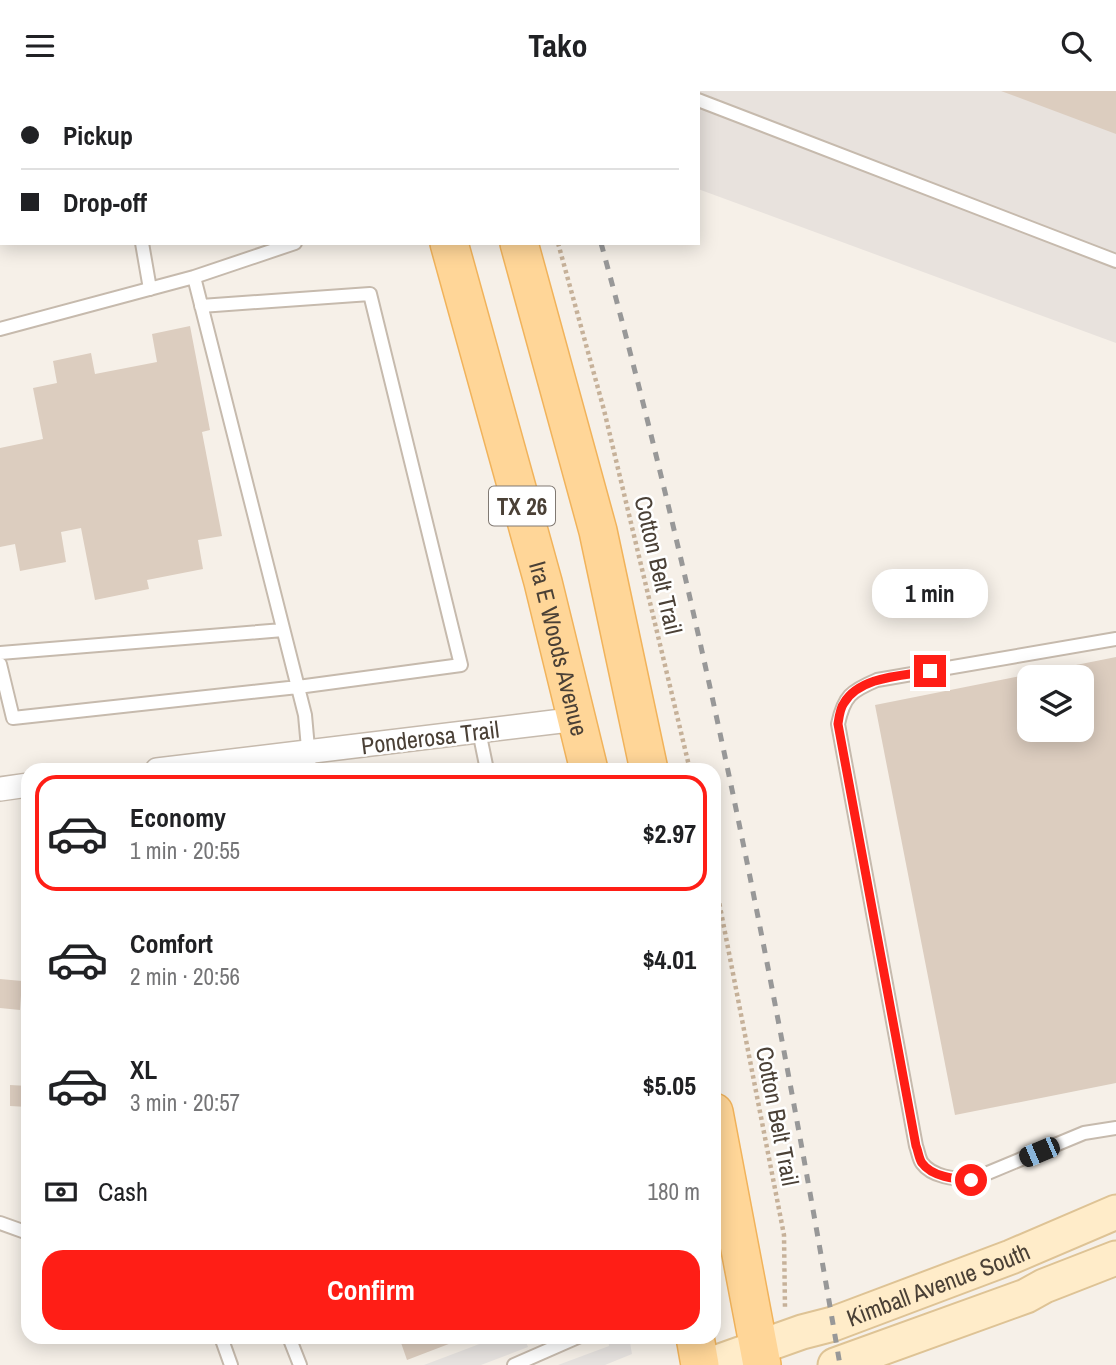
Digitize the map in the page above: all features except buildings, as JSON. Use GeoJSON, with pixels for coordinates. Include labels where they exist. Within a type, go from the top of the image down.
{"type":"FeatureCollection","features":[{"type":"Feature","properties":{"kind":"main road","name":"Ira E Woods Avenue"},"geometry":{"type":"LineString","coordinates":[[450,245],[540,569],[587,763]]}},
{"type":"Feature","properties":{"kind":"main road","name":"TX 26"},"geometry":{"type":"LineString","coordinates":[[520,245],[598,531],[648,763]]}},
{"type":"Feature","properties":{"kind":"main road"},"geometry":{"type":"LineString","coordinates":[[721,1142],[769,1350]]}},
{"type":"Feature","properties":{"kind":"main road","name":"Kimball Avenue South"},"geometry":{"type":"LineString","coordinates":[[709,1365],[769,1350],[1011,1257],[1116,1212]]}},
{"type":"Feature","properties":{"kind":"main road","name":"Kimball Avenue South"},"geometry":{"type":"LineString","coordinates":[[835,1365],[1026,1296],[1116,1258]]}},
{"type":"Feature","properties":{"kind":"main road"},"geometry":{"type":"LineString","coordinates":[[696,1344],[700,1365]]}},
{"type":"Feature","properties":{"kind":"street","name":"Ponderosa Trail"},"geometry":{"type":"LineString","coordinates":[[274,763],[308,761],[479,731],[578,719]]}},
{"type":"Feature","properties":{"kind":"street"},"geometry":{"type":"LineString","coordinates":[[0,789],[21,786]]}},
{"type":"Feature","properties":{"kind":"lane"},"geometry":{"type":"LineString","coordinates":[[700,101],[1116,261]]}},
{"type":"Feature","properties":{"kind":"lane"},"geometry":{"type":"LineString","coordinates":[[142,245],[150,289]]}},
{"type":"Feature","properties":{"kind":"lane"},"geometry":{"type":"LineString","coordinates":[[0,329],[194,277],[273,246]]}},
{"type":"Feature","properties":{"kind":"lane"},"geometry":{"type":"LineString","coordinates":[[194,277],[305,715],[308,761]]}},
{"type":"Feature","properties":{"kind":"lane"},"geometry":{"type":"LineString","coordinates":[[0,664],[13,718],[298,687],[461,665],[370,294],[201,306]]}},
{"type":"Feature","properties":{"kind":"lane"},"geometry":{"type":"LineString","coordinates":[[0,653],[284,630]]}},
{"type":"Feature","properties":{"kind":"lane"},"geometry":{"type":"LineString","coordinates":[[1116,639],[877,681],[855,689],[842,704],[838,724],[921,1162],[935,1173],[971,1180],[1084,1133],[1116,1128]]}},
{"type":"Feature","properties":{"kind":"lane"},"geometry":{"type":"LineString","coordinates":[[479,731],[486,763]]}},
{"type":"Feature","properties":{"kind":"lane"},"geometry":{"type":"LineString","coordinates":[[0,1223],[21,1230]]}},
{"type":"Feature","properties":{"kind":"lane"},"geometry":{"type":"LineString","coordinates":[[223,1344],[231,1365]]}},
{"type":"Feature","properties":{"kind":"lane"},"geometry":{"type":"LineString","coordinates":[[292,1344],[300,1365]]}},
{"type":"Feature","properties":{"kind":"lane"},"geometry":{"type":"LineString","coordinates":[[514,1365],[562,1344]]}},
{"type":"Feature","properties":{"kind":"path","name":"Cotton Belt Trail"},"geometry":{"type":"LineString","coordinates":[[559,245],[604,409],[688,763]]}},
{"type":"Feature","properties":{"kind":"path","name":"Cotton Belt Trail"},"geometry":{"type":"LineString","coordinates":[[721,912],[784,1235],[784,1301],[769,1350]]}},
{"type":"Feature","properties":{"kind":"shaded area"},"geometry":{"type":"Polygon","coordinates":[[[700,91],[1116,91],[1116,343],[700,190],[700,91]]]}},
{"type":"Feature","properties":{"kind":"shaded area"},"geometry":{"type":"Polygon","coordinates":[[[480,1344],[527,1344],[528,1347],[481,1365],[424,1365],[480,1344]]]}},
{"type":"Feature","properties":{"kind":"shaded area"},"geometry":{"type":"Polygon","coordinates":[[[630,1344],[632,1354],[605,1365],[558,1365],[609,1346],[630,1344]]]}},
{"type":"Feature","properties":{"kind":"railway"},"geometry":{"type":"LineString","coordinates":[[602,245],[672,521],[734,801],[790,1083],[840,1365]]}},
{"type":"Feature","properties":{"kind":"route"},"geometry":{"type":"LineString","coordinates":[[930,671],[877,681],[855,689],[842,704],[838,724],[916,1146],[921,1162],[935,1173],[971,1180]]}}]}
